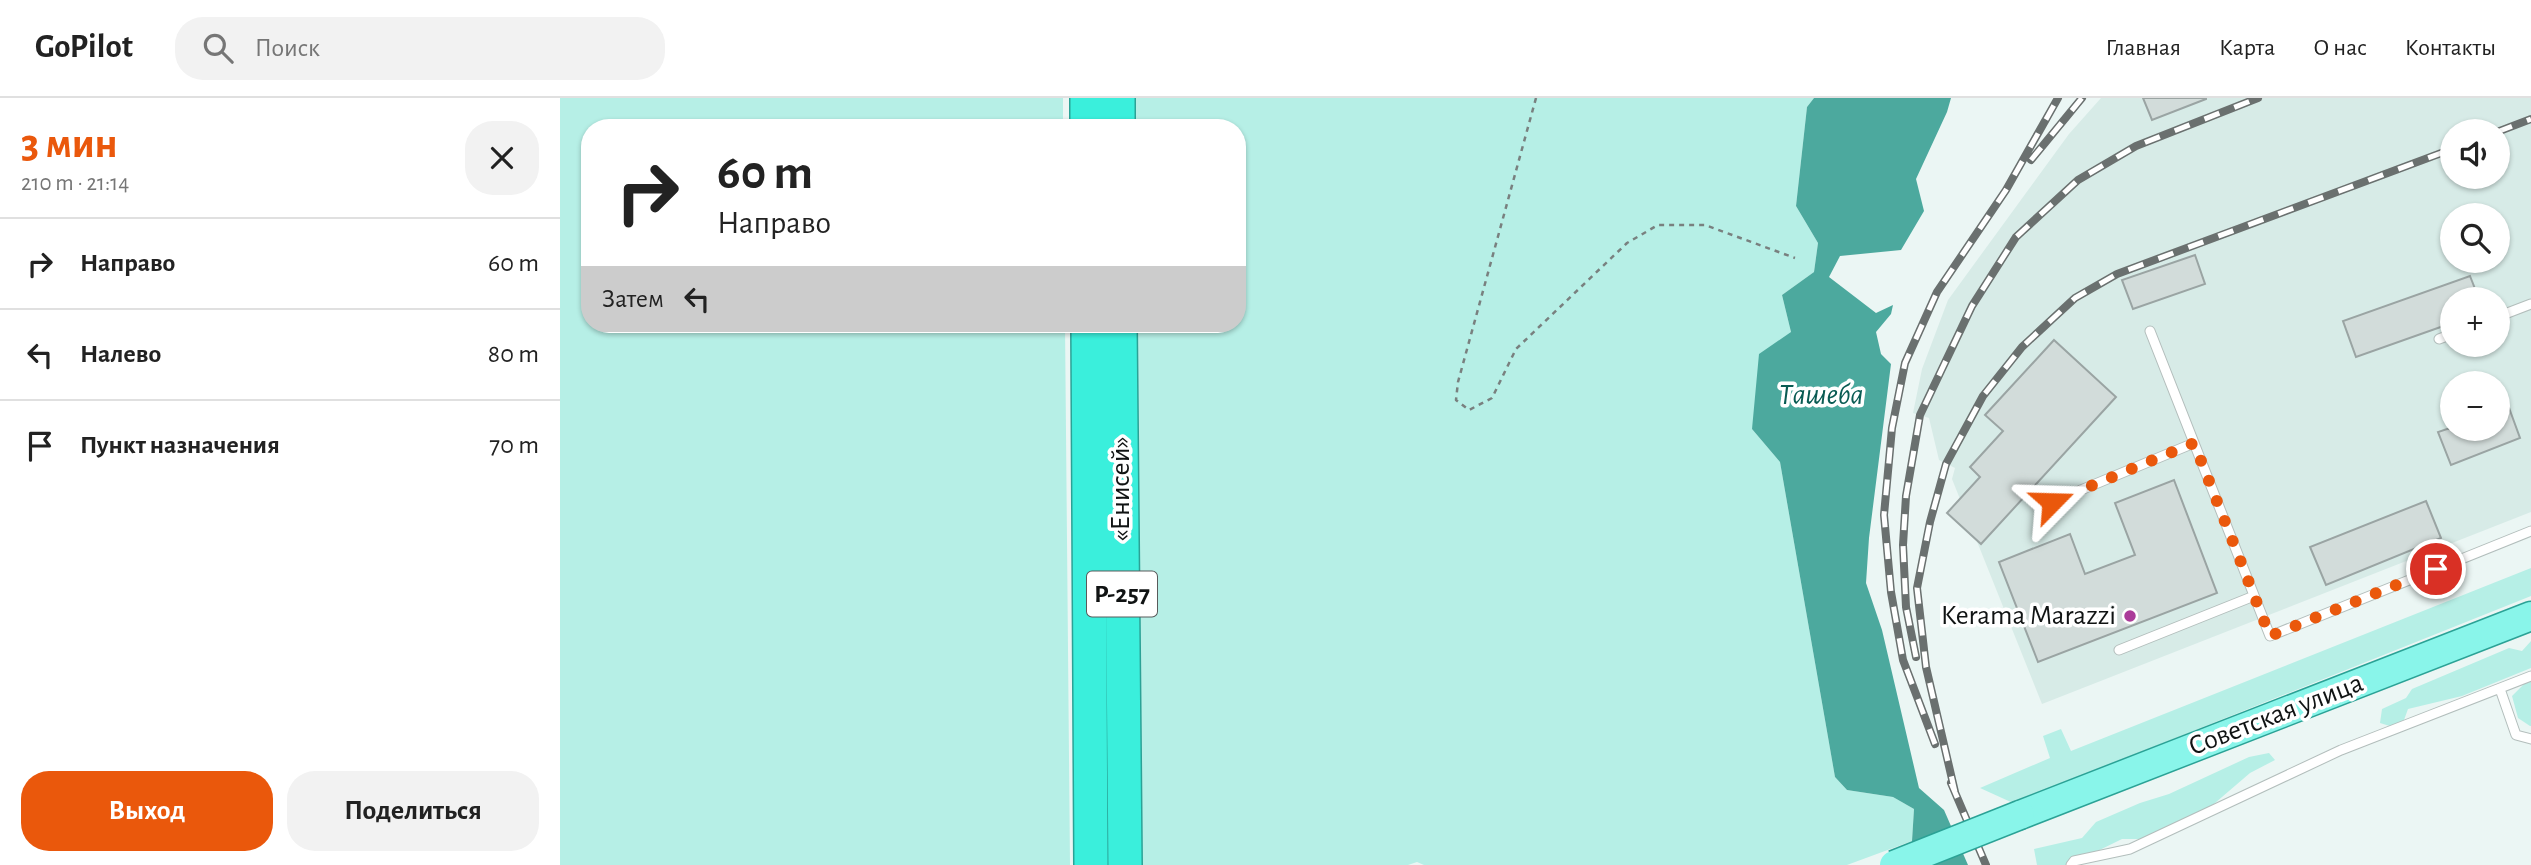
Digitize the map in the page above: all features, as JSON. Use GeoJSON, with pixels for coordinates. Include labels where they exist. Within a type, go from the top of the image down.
{"type":"FeatureCollection","features":[{"type":"Feature","properties":{"kind":"highway"},"geometry":{"type":"LineString","coordinates":[[1087,98],[1087,119]]}},
{"type":"Feature","properties":{"kind":"highway"},"geometry":{"type":"LineString","coordinates":[[1118,98],[1118,119]]}},
{"type":"Feature","properties":{"kind":"highway","name":"«Енисей»"},"geometry":{"type":"LineString","coordinates":[[1088,333],[1091,865]]}},
{"type":"Feature","properties":{"kind":"highway","name":"«Енисей»"},"geometry":{"type":"LineString","coordinates":[[1120,333],[1125,865]]}},
{"type":"Feature","properties":{"kind":"main road","name":"Советская улица"},"geometry":{"type":"LineString","coordinates":[[1894,865],[2531,616]]}},
{"type":"Feature","properties":{"kind":"lane"},"geometry":{"type":"LineString","coordinates":[[2510,312],[2531,304]]}},
{"type":"Feature","properties":{"kind":"lane"},"geometry":{"type":"LineString","coordinates":[[2150,331],[2270,636],[2531,531]]}},
{"type":"Feature","properties":{"kind":"lane"},"geometry":{"type":"LineString","coordinates":[[2052,502],[2194,443]]}},
{"type":"Feature","properties":{"kind":"lane"},"geometry":{"type":"LineString","coordinates":[[2119,650],[2255,596]]}},
{"type":"Feature","properties":{"kind":"lane"},"geometry":{"type":"LineString","coordinates":[[2071,865],[2074,861],[2130,849],[2341,750],[2531,676]]}},
{"type":"Feature","properties":{"kind":"lane"},"geometry":{"type":"LineString","coordinates":[[2500,689],[2516,735],[2531,739]]}},
{"type":"Feature","properties":{"kind":"path"},"geometry":{"type":"LineString","coordinates":[[1536,98],[1458,382],[1456,400],[1469,410],[1492,398],[1516,349],[1627,243],[1658,225],[1705,225],[1796,258]]}},
{"type":"Feature","properties":{"kind":"shaded area"},"geometry":{"type":"Polygon","coordinates":[[[2101,98],[2531,98],[2531,512],[2042,704],[1952,479],[1955,468],[1939,460],[1929,418],[1913,413],[1922,369],[1948,300],[2069,134],[2101,98]]]}},
{"type":"Feature","properties":{"kind":"green space"},"geometry":{"type":"Polygon","coordinates":[[[560,98],[1063,98],[1063,119],[581,119],[581,333],[1065,333],[1070,865],[560,865],[560,98]]]}},
{"type":"Feature","properties":{"kind":"green space"},"geometry":{"type":"Polygon","coordinates":[[[1132,98],[1814,98],[1807,107],[1796,206],[1818,243],[1814,272],[1782,295],[1791,332],[1752,429],[1780,462],[1835,777],[1847,790],[1893,797],[1914,809],[1912,841],[1847,865],[1424,865],[1417,862],[1408,865],[1141,865],[1134,333],[1246,333],[1246,119],[1132,119],[1132,98]]]}},
{"type":"Feature","properties":{"kind":"green space"},"geometry":{"type":"Polygon","coordinates":[[[2531,568],[2531,596],[2013,803],[1980,788],[2050,758],[2043,736],[2061,729],[2071,751],[2531,568]]]}},
{"type":"Feature","properties":{"kind":"green space"},"geometry":{"type":"Polygon","coordinates":[[[2531,641],[2531,668],[2462,696],[2408,709],[2404,720],[2393,727],[2380,723],[2382,709],[2406,698],[2412,689],[2509,648],[2522,651],[2531,641]]]}},
{"type":"Feature","properties":{"kind":"green space"},"geometry":{"type":"Polygon","coordinates":[[[2531,681],[2530,726],[2518,718],[2512,696],[2531,681]]]}},
{"type":"Feature","properties":{"kind":"green space"},"geometry":{"type":"Polygon","coordinates":[[[2269,753],[2275,760],[2250,773],[2208,809],[2145,839],[2122,839],[2069,865],[2037,865],[2034,849],[2082,838],[2096,822],[2169,794],[2249,757],[2269,753]]]}},
{"type":"Feature","properties":{"kind":"water","name":"Ташеба"},"geometry":{"type":"Polygon","coordinates":[[[1814,98],[1951,98],[1916,179],[1924,211],[1901,250],[1840,256],[1829,277],[1876,313],[1893,305],[1891,314],[1876,332],[1881,354],[1891,364],[1869,538],[1866,583],[1882,630],[1919,788],[1944,810],[1968,865],[1918,865],[1912,841],[1914,809],[1893,797],[1847,790],[1835,777],[1780,462],[1752,429],[1759,354],[1791,332],[1782,295],[1814,272],[1818,243],[1796,206],[1807,107],[1814,98]]]}},
{"type":"Feature","properties":{"kind":"building"},"geometry":{"type":"Polygon","coordinates":[[[2143,98],[2206,98],[2206,99],[2152,120],[2143,98]]]}},
{"type":"Feature","properties":{"kind":"building"},"geometry":{"type":"Polygon","coordinates":[[[2195,255],[2205,284],[2133,309],[2122,280],[2195,255]]]}},
{"type":"Feature","properties":{"kind":"building"},"geometry":{"type":"Polygon","coordinates":[[[2470,276],[2474,287],[2440,287],[2440,327],[2356,357],[2343,321],[2470,276]]]}},
{"type":"Feature","properties":{"kind":"building"},"geometry":{"type":"Polygon","coordinates":[[[2054,340],[2116,397],[1981,544],[1947,513],[1980,477],[1970,467],[2003,431],[1985,415],[2054,340]]]}},
{"type":"Feature","properties":{"kind":"building"},"geometry":{"type":"Polygon","coordinates":[[[2510,410],[2520,438],[2451,465],[2442,441],[2510,441],[2510,410]]]}},
{"type":"Feature","properties":{"kind":"building"},"geometry":{"type":"Polygon","coordinates":[[[2174,480],[2217,593],[2038,662],[1999,562],[2070,534],[2085,574],[2135,555],[2115,503],[2174,480]]]}},
{"type":"Feature","properties":{"kind":"building"},"geometry":{"type":"Polygon","coordinates":[[[2426,501],[2441,538],[2326,585],[2310,547],[2426,501]]]}},
{"type":"Feature","properties":{"kind":"railway"},"geometry":{"type":"LineString","coordinates":[[1935,744],[1903,660],[1891,592],[1884,515],[1892,428],[1905,363],[1937,292],[2006,190],[2058,98]]}},
{"type":"Feature","properties":{"kind":"railway"},"geometry":{"type":"LineString","coordinates":[[2031,160],[2082,98]]}},
{"type":"Feature","properties":{"kind":"railway"},"geometry":{"type":"LineString","coordinates":[[1916,657],[1906,607],[1903,545],[1906,496],[1920,415],[1972,306],[2016,237],[2078,180],[2136,146],[2258,98]]}},
{"type":"Feature","properties":{"kind":"railway"},"geometry":{"type":"LineString","coordinates":[[2510,127],[2531,119]]}},
{"type":"Feature","properties":{"kind":"railway"},"geometry":{"type":"LineString","coordinates":[[1955,792],[1926,667],[1917,588],[1930,522],[1946,464],[1983,396],[2022,347],[2075,298],[2117,274],[2440,153]]}},
{"type":"Feature","properties":{"kind":"railway"},"geometry":{"type":"LineString","coordinates":[[1951,783],[1986,865]]}},
{"type":"Feature","properties":{"kind":"place","name":"Kerama Marazzi"},"geometry":{"type":"Point","coordinates":[2130,616]}},
{"type":"Feature","properties":{"kind":"route"},"geometry":{"type":"LineString","coordinates":[[2052,502],[2194,443],[2270,636],[2436,569]]}}]}
